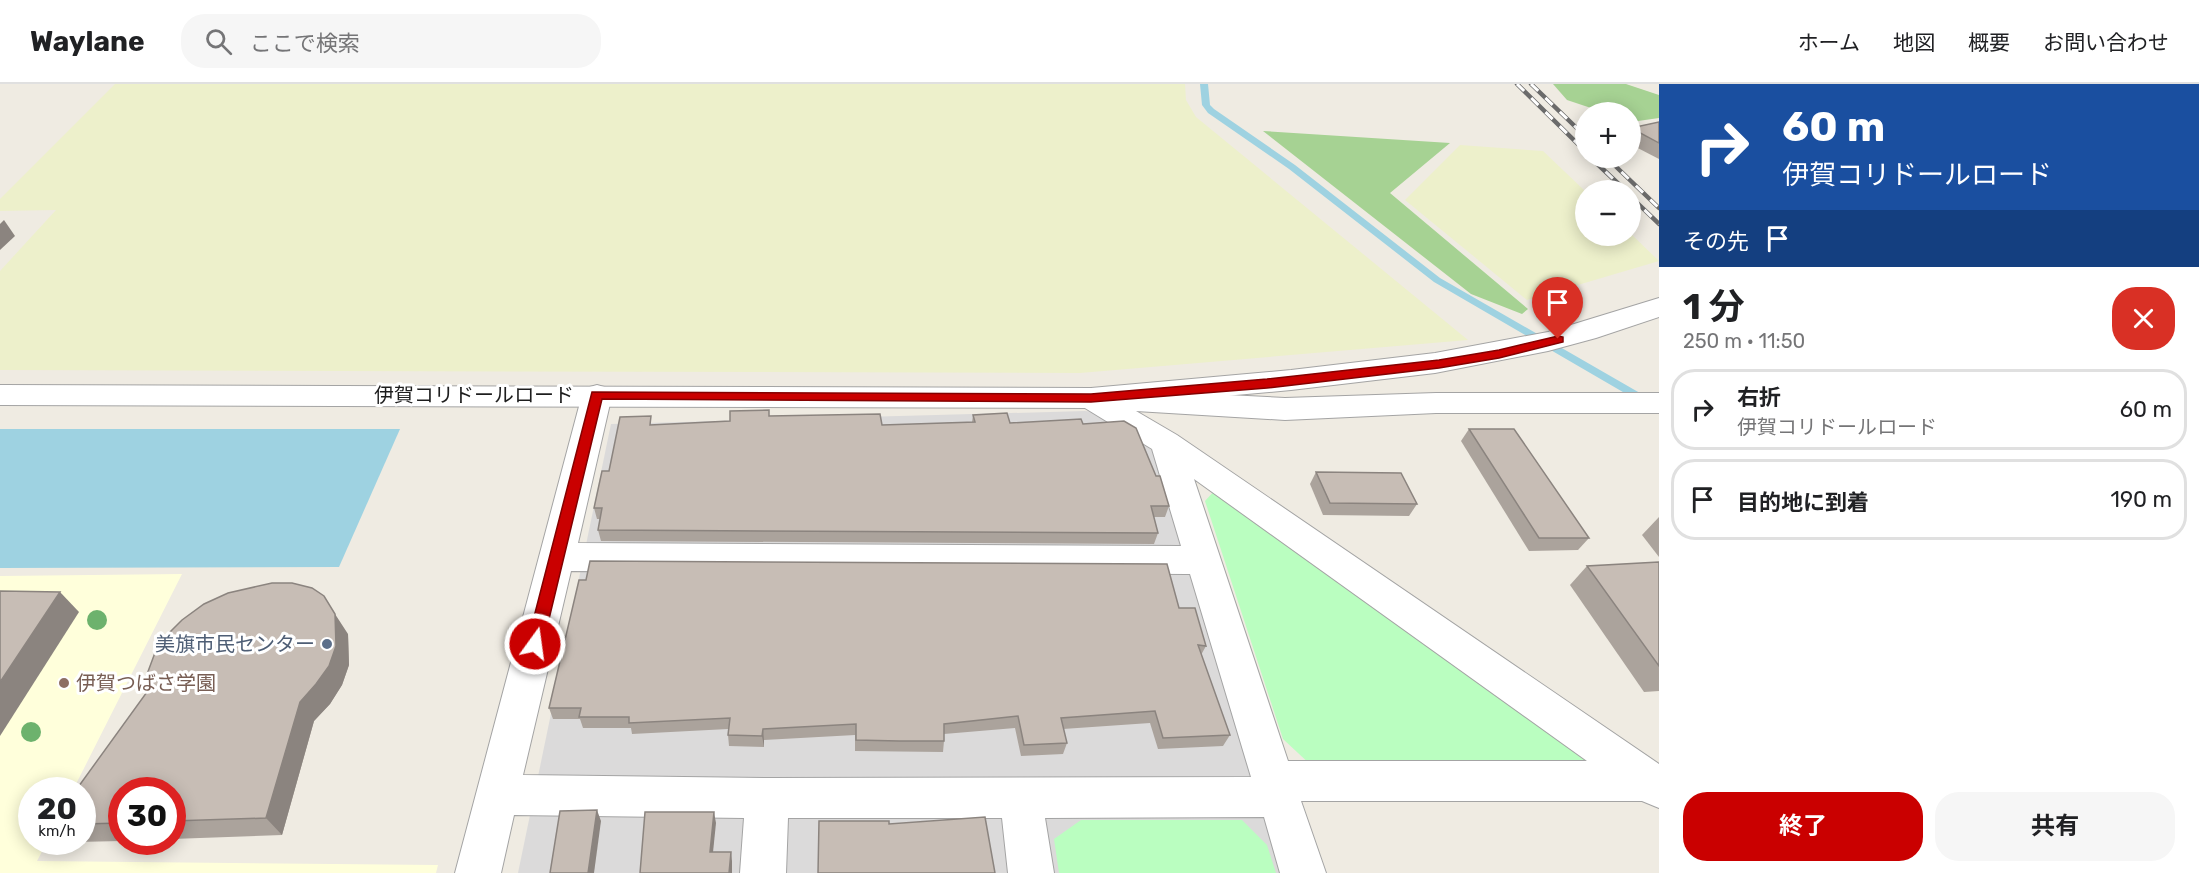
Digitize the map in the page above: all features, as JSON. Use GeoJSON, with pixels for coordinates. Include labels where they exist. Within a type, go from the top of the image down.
{"type":"FeatureCollection","features":[{"type":"Feature","properties":{"kind":"street","name":"伊賀コリドールロード"},"geometry":{"type":"LineString","coordinates":[[0,396],[597,395],[1091,398],[1267,384],[1439,364],[1529,347],[1659,308]]}},
{"type":"Feature","properties":{"kind":"street"},"geometry":{"type":"LineString","coordinates":[[478,873],[597,395]]}},
{"type":"Feature","properties":{"kind":"street"},"geometry":{"type":"LineString","coordinates":[[1091,398],[1285,409],[1436,403],[1646,404]]}},
{"type":"Feature","properties":{"kind":"street"},"geometry":{"type":"LineString","coordinates":[[1091,398],[1166,442],[1654,785]]}},
{"type":"Feature","properties":{"kind":"street"},"geometry":{"type":"LineString","coordinates":[[1166,442],[1303,873]]}},
{"type":"Feature","properties":{"kind":"street"},"geometry":{"type":"LineString","coordinates":[[557,557],[1204,560]]}},
{"type":"Feature","properties":{"kind":"street"},"geometry":{"type":"LineString","coordinates":[[497,795],[767,798],[1021,797],[1276,789],[1654,785]]}},
{"type":"Feature","properties":{"kind":"street"},"geometry":{"type":"LineString","coordinates":[[1021,797],[1031,873]]}},
{"type":"Feature","properties":{"kind":"street"},"geometry":{"type":"LineString","coordinates":[[763,873],[767,798]]}},
{"type":"Feature","properties":{"kind":"shaded area"},"geometry":{"type":"Polygon","coordinates":[[[115,84],[1185,84],[1186,100],[1196,117],[1468,340],[1080,373],[0,370],[0,271],[56,210],[0,211],[0,199],[115,84]]]}},
{"type":"Feature","properties":{"kind":"shaded area"},"geometry":{"type":"Polygon","coordinates":[[[1460,145],[1543,151],[1575,181],[1575,246],[1641,246],[1641,244],[1659,261],[1527,300],[1405,200],[1460,145]]]}},
{"type":"Feature","properties":{"kind":"shaded area"},"geometry":{"type":"Polygon","coordinates":[[[1085,411],[1103,413],[1154,452],[1287,873],[518,873],[611,424],[1085,411]]]}},
{"type":"Feature","properties":{"kind":"shaded area","name":"伊賀つばさ学園"},"geometry":{"type":"Polygon","coordinates":[[[182,574],[80,777],[18,777],[18,855],[40,855],[37,861],[438,865],[436,873],[0,873],[0,576],[182,574]]]}},
{"type":"Feature","properties":{"kind":"green space"},"geometry":{"type":"Polygon","coordinates":[[[1553,84],[1626,84],[1659,95],[1659,118],[1641,121],[1641,102],[1575,103],[1567,100],[1553,84]]]}},
{"type":"Feature","properties":{"kind":"green space"},"geometry":{"type":"Polygon","coordinates":[[[1263,131],[1450,143],[1390,193],[1528,309],[1522,314],[1471,294],[1263,131]]]}},
{"type":"Feature","properties":{"kind":"green space"},"geometry":{"type":"Polygon","coordinates":[[[1216,489],[1583,749],[1588,770],[1313,767],[1283,739],[1205,501],[1216,489]]]}},
{"type":"Feature","properties":{"kind":"green space"},"geometry":{"type":"Polygon","coordinates":[[[1081,820],[1242,820],[1267,845],[1276,873],[1059,873],[1054,839],[1081,820]]]}},
{"type":"Feature","properties":{"kind":"water"},"geometry":{"type":"Polygon","coordinates":[[[0,429],[400,429],[339,567],[0,568],[0,429]]]}},
{"type":"Feature","properties":{"kind":"building"},"geometry":{"type":"Polygon","coordinates":[[[1659,122],[1659,143],[1641,133],[1641,126],[1659,122]]]}},
{"type":"Feature","properties":{"kind":"building"},"geometry":{"type":"Polygon","coordinates":[[[769,410],[769,416],[880,414],[882,425],[975,422],[973,415],[1007,413],[1010,423],[1081,419],[1083,424],[1124,421],[1136,428],[1156,476],[1160,476],[1169,506],[1151,506],[1158,533],[598,530],[602,508],[594,508],[602,471],[609,471],[620,417],[651,416],[650,425],[730,421],[730,411],[769,410]]]}},
{"type":"Feature","properties":{"kind":"building"},"geometry":{"type":"Polygon","coordinates":[[[1469,429],[1514,429],[1589,538],[1539,538],[1469,429]]]}},
{"type":"Feature","properties":{"kind":"building"},"geometry":{"type":"Polygon","coordinates":[[[1316,472],[1401,473],[1417,504],[1330,503],[1316,472]]]}},
{"type":"Feature","properties":{"kind":"building"},"geometry":{"type":"Polygon","coordinates":[[[590,561],[1167,564],[1179,608],[1195,608],[1206,646],[1198,645],[1230,735],[1163,738],[1155,711],[1061,718],[1067,743],[1024,745],[1018,716],[944,724],[944,741],[856,740],[856,724],[763,729],[762,736],[728,735],[730,718],[629,723],[629,717],[579,717],[581,708],[549,708],[579,580],[586,580],[590,561]]]}},
{"type":"Feature","properties":{"kind":"building"},"geometry":{"type":"Polygon","coordinates":[[[1659,562],[1659,666],[1587,566],[1659,562]]]}},
{"type":"Feature","properties":{"kind":"building"},"geometry":{"type":"Polygon","coordinates":[[[272,583],[292,583],[312,588],[324,596],[335,614],[336,646],[329,666],[300,702],[266,818],[186,821],[186,777],[108,777],[108,823],[96,824],[96,777],[85,777],[147,692],[143,685],[156,650],[182,620],[204,604],[228,593],[272,583]]]}},
{"type":"Feature","properties":{"kind":"building"},"geometry":{"type":"Polygon","coordinates":[[[0,591],[60,592],[0,682],[0,591]]]}},
{"type":"Feature","properties":{"kind":"building"},"geometry":{"type":"Polygon","coordinates":[[[597,810],[588,873],[550,873],[560,811],[597,810]]]}},
{"type":"Feature","properties":{"kind":"building"},"geometry":{"type":"Polygon","coordinates":[[[645,812],[714,812],[710,852],[731,852],[729,873],[640,873],[645,812]]]}},
{"type":"Feature","properties":{"kind":"building"},"geometry":{"type":"Polygon","coordinates":[[[985,817],[995,873],[818,873],[819,821],[889,821],[889,824],[985,817]]]}},
{"type":"Feature","properties":{"kind":"waterway"},"geometry":{"type":"LineString","coordinates":[[1204,84],[1206,105],[1211,111],[1292,167],[1437,280],[1659,409]]}},
{"type":"Feature","properties":{"kind":"railway"},"geometry":{"type":"LineString","coordinates":[[1517,84],[1575,141]]}},
{"type":"Feature","properties":{"kind":"railway"},"geometry":{"type":"LineString","coordinates":[[1531,84],[1575,126]]}},
{"type":"Feature","properties":{"kind":"railway"},"geometry":{"type":"LineString","coordinates":[[1602,168],[1614,180]]}},
{"type":"Feature","properties":{"kind":"railway"},"geometry":{"type":"LineString","coordinates":[[1617,168],[1659,208]]}},
{"type":"Feature","properties":{"kind":"railway"},"geometry":{"type":"LineString","coordinates":[[1641,207],[1659,224]]}},
{"type":"Feature","properties":{"kind":"place","name":"美旗市民センター"},"geometry":{"type":"Point","coordinates":[327,644]}},
{"type":"Feature","properties":{"kind":"place","name":"伊賀つばさ学園"},"geometry":{"type":"Point","coordinates":[64,683]}},
{"type":"Feature","properties":{"kind":"route"},"geometry":{"type":"LineString","coordinates":[[535,644],[597,395],[1091,398],[1267,384],[1439,364],[1499,354],[1558,339]]}}]}
